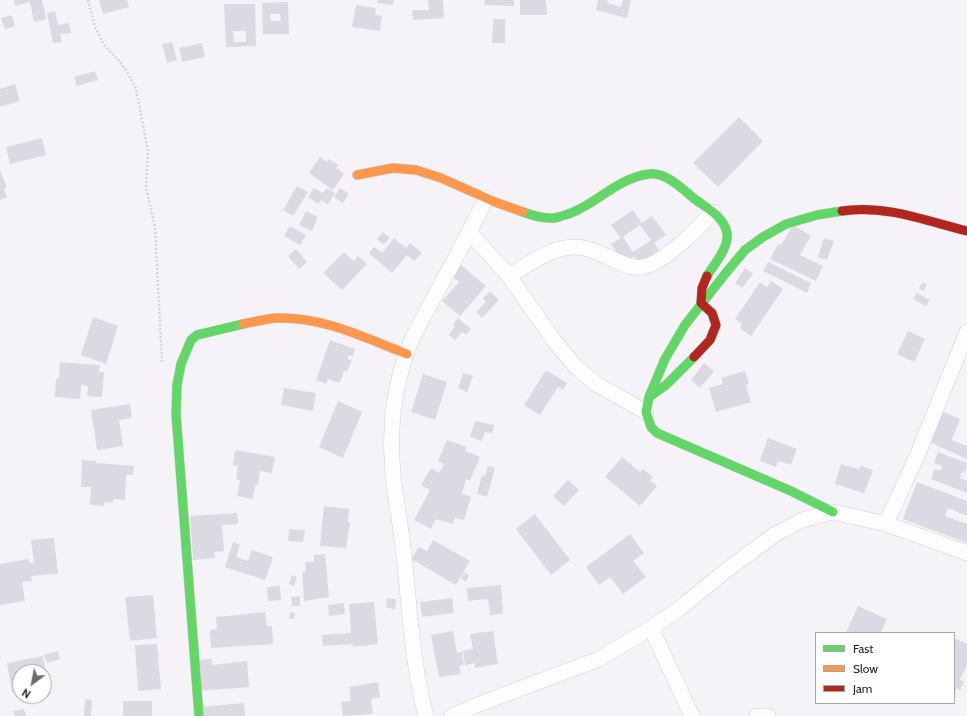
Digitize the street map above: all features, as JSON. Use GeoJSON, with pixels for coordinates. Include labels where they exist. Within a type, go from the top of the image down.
{"type":"FeatureCollection","features":[{"type":"Feature","properties":{"kind":"street"},"geometry":{"type":"LineString","coordinates":[[357,175],[384,168],[418,170],[521,211],[549,218],[568,216],[586,207],[616,187],[635,177],[652,173],[663,177],[676,184],[713,212],[723,223],[727,234],[726,243],[704,281],[701,303]]}},
{"type":"Feature","properties":{"kind":"street"},"geometry":{"type":"LineString","coordinates":[[426,716],[410,631],[403,548],[396,501],[392,458],[393,408],[406,354],[415,332],[470,233],[486,198]]}},
{"type":"Feature","properties":{"kind":"street"},"geometry":{"type":"LineString","coordinates":[[967,231],[887,211],[852,209],[817,215],[786,224],[763,237],[746,250],[701,303],[685,325],[665,359],[650,397],[646,412],[651,427],[657,433],[791,491],[833,512],[886,524],[967,554]]}},
{"type":"Feature","properties":{"kind":"street"},"geometry":{"type":"LineString","coordinates":[[509,276],[543,256],[558,250],[570,248],[583,248],[624,265],[642,267],[659,259],[678,246],[713,212]]}},
{"type":"Feature","properties":{"kind":"street"},"geometry":{"type":"LineString","coordinates":[[470,233],[509,276],[555,342],[576,367],[596,384],[646,412]]}},
{"type":"Feature","properties":{"kind":"street"},"geometry":{"type":"LineString","coordinates":[[650,397],[680,371],[710,340],[716,325],[712,313],[701,303]]}},
{"type":"Feature","properties":{"kind":"street"},"geometry":{"type":"LineString","coordinates":[[199,716],[176,414],[177,385],[184,358],[191,340],[197,335],[215,330],[274,318],[294,318],[328,324],[406,354]]}},
{"type":"Feature","properties":{"kind":"street"},"geometry":{"type":"LineString","coordinates":[[886,524],[916,456],[967,332]]}},
{"type":"Feature","properties":{"kind":"street"},"geometry":{"type":"LineString","coordinates":[[452,716],[477,704],[599,659],[651,628],[679,609],[724,572],[774,535],[802,520],[833,512]]}},
{"type":"Feature","properties":{"kind":"street"},"geometry":{"type":"LineString","coordinates":[[651,628],[692,716]]}},
{"type":"Feature","properties":{"kind":"street"},"geometry":{"type":"LineString","coordinates":[[757,716],[768,716]]}},
{"type":"Feature","properties":{"kind":"path"},"geometry":{"type":"LineString","coordinates":[[88,0],[95,27],[104,46],[120,62],[135,86],[148,151],[146,188],[155,227],[162,366],[177,385]]}},
{"type":"Feature","properties":{"kind":"building"},"geometry":{"type":"Polygon","coordinates":[[[14,0],[42,0],[46,19],[34,22],[30,2],[15,6],[14,0]]]}},
{"type":"Feature","properties":{"kind":"building"},"geometry":{"type":"Polygon","coordinates":[[[99,0],[127,0],[129,7],[103,14],[99,0]]]}},
{"type":"Feature","properties":{"kind":"building"},"geometry":{"type":"Polygon","coordinates":[[[378,0],[394,0],[393,5],[377,3],[378,0]]]}},
{"type":"Feature","properties":{"kind":"building"},"geometry":{"type":"Polygon","coordinates":[[[428,0],[443,0],[444,18],[413,20],[412,10],[429,10],[428,0]]]}},
{"type":"Feature","properties":{"kind":"building"},"geometry":{"type":"Polygon","coordinates":[[[485,0],[514,0],[514,6],[484,5],[485,0]]]}},
{"type":"Feature","properties":{"kind":"building"},"geometry":{"type":"Polygon","coordinates":[[[520,0],[546,0],[547,15],[520,15],[520,0]]]}},
{"type":"Feature","properties":{"kind":"building"},"geometry":{"type":"Polygon","coordinates":[[[598,0],[608,0],[607,3],[621,7],[623,0],[631,0],[627,18],[596,10],[598,0]]]}},
{"type":"Feature","properties":{"kind":"building"},"geometry":{"type":"Polygon","coordinates":[[[288,2],[289,34],[263,34],[262,3],[288,2]],[[270,14],[271,21],[281,21],[280,14],[270,14]]]}},
{"type":"Feature","properties":{"kind":"building"},"geometry":{"type":"Polygon","coordinates":[[[224,4],[255,4],[256,46],[226,47],[224,4]],[[233,31],[234,42],[246,42],[246,31],[233,31]]]}},
{"type":"Feature","properties":{"kind":"building"},"geometry":{"type":"Polygon","coordinates":[[[356,5],[376,8],[375,15],[382,16],[380,31],[352,27],[356,5]]]}},
{"type":"Feature","properties":{"kind":"building"},"geometry":{"type":"Polygon","coordinates":[[[55,11],[58,25],[69,23],[71,33],[60,34],[62,42],[53,43],[47,13],[55,11]]]}},
{"type":"Feature","properties":{"kind":"building"},"geometry":{"type":"Polygon","coordinates":[[[12,15],[15,26],[5,29],[1,18],[12,15]]]}},
{"type":"Feature","properties":{"kind":"building"},"geometry":{"type":"Polygon","coordinates":[[[493,19],[505,19],[505,43],[492,43],[493,19]]]}},
{"type":"Feature","properties":{"kind":"building"},"geometry":{"type":"Polygon","coordinates":[[[172,42],[177,60],[167,63],[162,44],[172,42]]]}},
{"type":"Feature","properties":{"kind":"building"},"geometry":{"type":"Polygon","coordinates":[[[202,43],[205,57],[182,62],[179,48],[202,43]]]}},
{"type":"Feature","properties":{"kind":"building"},"geometry":{"type":"Polygon","coordinates":[[[95,71],[98,80],[77,86],[74,77],[95,71]]]}},
{"type":"Feature","properties":{"kind":"building"},"geometry":{"type":"Polygon","coordinates":[[[15,84],[20,101],[0,107],[0,89],[15,84]]]}},
{"type":"Feature","properties":{"kind":"building"},"geometry":{"type":"Polygon","coordinates":[[[739,117],[763,141],[718,187],[693,163],[739,117]]]}},
{"type":"Feature","properties":{"kind":"building"},"geometry":{"type":"Polygon","coordinates":[[[42,138],[46,155],[10,164],[6,147],[42,138]]]}},
{"type":"Feature","properties":{"kind":"building"},"geometry":{"type":"Polygon","coordinates":[[[320,157],[327,162],[329,159],[338,165],[336,168],[344,174],[333,190],[309,173],[320,157]]]}},
{"type":"Feature","properties":{"kind":"building"},"geometry":{"type":"Polygon","coordinates":[[[0,170],[7,187],[4,189],[7,197],[0,200],[0,170]]]}},
{"type":"Feature","properties":{"kind":"building"},"geometry":{"type":"Polygon","coordinates":[[[297,186],[308,192],[293,216],[283,210],[297,186]]]}},
{"type":"Feature","properties":{"kind":"building"},"geometry":{"type":"Polygon","coordinates":[[[314,188],[323,193],[327,188],[335,193],[328,204],[321,200],[318,204],[308,197],[314,188]]]}},
{"type":"Feature","properties":{"kind":"building"},"geometry":{"type":"Polygon","coordinates":[[[340,188],[349,194],[343,203],[334,197],[340,188]]]}},
{"type":"Feature","properties":{"kind":"building"},"geometry":{"type":"Polygon","coordinates":[[[633,210],[642,223],[652,216],[666,235],[654,243],[659,250],[639,263],[634,256],[624,263],[611,244],[621,238],[611,225],[633,210]],[[640,225],[623,237],[633,252],[651,240],[640,225]]]}},
{"type":"Feature","properties":{"kind":"building"},"geometry":{"type":"Polygon","coordinates":[[[306,211],[318,217],[312,231],[299,225],[306,211]]]}},
{"type":"Feature","properties":{"kind":"building"},"geometry":{"type":"Polygon","coordinates":[[[793,225],[811,236],[800,255],[823,266],[816,281],[770,259],[778,244],[781,245],[793,225]]]}},
{"type":"Feature","properties":{"kind":"building"},"geometry":{"type":"Polygon","coordinates":[[[290,226],[306,235],[300,245],[284,236],[290,226]]]}},
{"type":"Feature","properties":{"kind":"building"},"geometry":{"type":"Polygon","coordinates":[[[383,232],[390,238],[384,245],[377,239],[383,232]]]}},
{"type":"Feature","properties":{"kind":"building"},"geometry":{"type":"Polygon","coordinates":[[[394,238],[406,248],[410,243],[422,253],[414,261],[407,255],[392,273],[369,253],[374,247],[382,253],[394,238]]]}},
{"type":"Feature","properties":{"kind":"building"},"geometry":{"type":"Polygon","coordinates":[[[824,238],[834,241],[827,260],[818,257],[824,238]]]}},
{"type":"Feature","properties":{"kind":"building"},"geometry":{"type":"Polygon","coordinates":[[[296,249],[307,262],[299,269],[288,256],[296,249]]]}},
{"type":"Feature","properties":{"kind":"building"},"geometry":{"type":"Polygon","coordinates":[[[344,252],[354,261],[358,256],[367,264],[342,290],[323,273],[344,252]]]}},
{"type":"Feature","properties":{"kind":"building"},"geometry":{"type":"Polygon","coordinates":[[[768,262],[811,283],[807,293],[763,271],[768,262]]]}},
{"type":"Feature","properties":{"kind":"building"},"geometry":{"type":"Polygon","coordinates":[[[460,264],[486,286],[460,316],[442,301],[459,282],[451,275],[460,264]]]}},
{"type":"Feature","properties":{"kind":"building"},"geometry":{"type":"Polygon","coordinates":[[[745,268],[753,274],[742,288],[735,283],[745,268]]]}},
{"type":"Feature","properties":{"kind":"building"},"geometry":{"type":"Polygon","coordinates":[[[771,281],[783,289],[751,336],[740,328],[742,324],[735,319],[760,282],[767,287],[771,281]]]}},
{"type":"Feature","properties":{"kind":"building"},"geometry":{"type":"Polygon","coordinates":[[[923,282],[927,285],[923,291],[919,288],[923,282]]]}},
{"type":"Feature","properties":{"kind":"building"},"geometry":{"type":"Polygon","coordinates":[[[490,291],[499,300],[482,318],[476,312],[486,302],[483,298],[490,291]]]}},
{"type":"Feature","properties":{"kind":"building"},"geometry":{"type":"Polygon","coordinates":[[[917,293],[930,300],[926,306],[913,299],[917,293]]]}},
{"type":"Feature","properties":{"kind":"building"},"geometry":{"type":"Polygon","coordinates":[[[93,317],[118,326],[106,364],[81,355],[93,317]]]}},
{"type":"Feature","properties":{"kind":"building"},"geometry":{"type":"Polygon","coordinates":[[[458,318],[471,329],[466,335],[462,332],[455,340],[449,335],[455,326],[453,324],[458,318]]]}},
{"type":"Feature","properties":{"kind":"building"},"geometry":{"type":"Polygon","coordinates":[[[908,331],[925,339],[914,362],[897,354],[908,331]]]}},
{"type":"Feature","properties":{"kind":"building"},"geometry":{"type":"Polygon","coordinates":[[[330,340],[355,349],[353,356],[349,355],[347,359],[352,360],[347,372],[344,371],[340,383],[328,379],[326,384],[316,380],[330,340]]]}},
{"type":"Feature","properties":{"kind":"building"},"geometry":{"type":"Polygon","coordinates":[[[60,362],[100,365],[99,372],[104,372],[102,397],[87,396],[88,386],[81,385],[80,399],[55,397],[56,378],[59,378],[60,362]]]}},
{"type":"Feature","properties":{"kind":"building"},"geometry":{"type":"Polygon","coordinates":[[[704,363],[714,371],[700,388],[691,380],[704,363]]]}},
{"type":"Feature","properties":{"kind":"building"},"geometry":{"type":"Polygon","coordinates":[[[546,370],[567,383],[563,390],[558,387],[540,415],[524,405],[546,370]]]}},
{"type":"Feature","properties":{"kind":"building"},"geometry":{"type":"Polygon","coordinates":[[[745,371],[749,384],[746,385],[751,402],[716,412],[709,388],[723,384],[721,378],[745,371]]]}},
{"type":"Feature","properties":{"kind":"building"},"geometry":{"type":"Polygon","coordinates":[[[463,373],[473,376],[467,392],[458,388],[463,373]]]}},
{"type":"Feature","properties":{"kind":"building"},"geometry":{"type":"Polygon","coordinates":[[[423,374],[447,382],[435,420],[411,412],[423,374]]]}},
{"type":"Feature","properties":{"kind":"building"},"geometry":{"type":"Polygon","coordinates":[[[284,388],[316,393],[313,411],[281,405],[284,388]]]}},
{"type":"Feature","properties":{"kind":"building"},"geometry":{"type":"Polygon","coordinates":[[[338,401],[362,412],[343,458],[319,447],[338,401]]]}},
{"type":"Feature","properties":{"kind":"building"},"geometry":{"type":"Polygon","coordinates":[[[130,404],[132,418],[119,420],[123,446],[97,450],[91,410],[130,404]]]}},
{"type":"Feature","properties":{"kind":"building"},"geometry":{"type":"Polygon","coordinates":[[[942,411],[960,419],[952,440],[967,446],[967,459],[929,442],[942,411]]]}},
{"type":"Feature","properties":{"kind":"building"},"geometry":{"type":"Polygon","coordinates":[[[475,421],[494,425],[493,433],[485,432],[482,441],[470,437],[475,421]]]}},
{"type":"Feature","properties":{"kind":"building"},"geometry":{"type":"Polygon","coordinates":[[[768,438],[797,449],[791,465],[778,461],[776,467],[760,461],[768,438]]]}},
{"type":"Feature","properties":{"kind":"building"},"geometry":{"type":"Polygon","coordinates":[[[447,440],[467,447],[465,451],[480,457],[470,481],[466,479],[462,494],[471,497],[464,520],[455,518],[453,524],[436,519],[431,529],[414,520],[430,490],[421,485],[431,468],[439,473],[444,464],[438,461],[447,440]]]}},
{"type":"Feature","properties":{"kind":"building"},"geometry":{"type":"Polygon","coordinates":[[[235,450],[275,457],[272,473],[260,471],[258,485],[255,485],[253,499],[237,496],[240,480],[236,479],[238,466],[233,465],[235,450]]]}},
{"type":"Feature","properties":{"kind":"building"},"geometry":{"type":"Polygon","coordinates":[[[938,452],[967,463],[965,473],[962,472],[960,478],[967,481],[967,493],[931,479],[935,469],[940,471],[942,466],[934,463],[938,452]]]}},
{"type":"Feature","properties":{"kind":"building"},"geometry":{"type":"Polygon","coordinates":[[[622,457],[640,472],[643,469],[653,477],[650,480],[657,486],[640,506],[605,477],[622,457]]]}},
{"type":"Feature","properties":{"kind":"building"},"geometry":{"type":"Polygon","coordinates":[[[82,460],[96,461],[96,463],[134,466],[133,475],[126,475],[125,500],[113,499],[113,503],[105,502],[104,506],[90,505],[91,487],[81,487],[82,460]]]}},
{"type":"Feature","properties":{"kind":"building"},"geometry":{"type":"Polygon","coordinates":[[[841,464],[859,469],[860,466],[873,470],[864,493],[835,484],[841,464]]]}},
{"type":"Feature","properties":{"kind":"building"},"geometry":{"type":"Polygon","coordinates":[[[488,466],[495,468],[487,497],[477,494],[482,475],[485,476],[488,466]]]}},
{"type":"Feature","properties":{"kind":"building"},"geometry":{"type":"Polygon","coordinates":[[[568,480],[579,490],[564,506],[553,496],[568,480]]]}},
{"type":"Feature","properties":{"kind":"building"},"geometry":{"type":"Polygon","coordinates":[[[917,482],[967,501],[967,516],[948,508],[945,516],[967,524],[967,543],[903,519],[917,482]]]}},
{"type":"Feature","properties":{"kind":"building"},"geometry":{"type":"Polygon","coordinates":[[[324,506],[349,509],[348,522],[350,522],[346,548],[320,546],[324,506]]]}},
{"type":"Feature","properties":{"kind":"building"},"geometry":{"type":"Polygon","coordinates":[[[237,513],[238,524],[222,525],[224,551],[214,552],[215,558],[193,560],[190,516],[237,513]]]}},
{"type":"Feature","properties":{"kind":"building"},"geometry":{"type":"Polygon","coordinates":[[[535,514],[570,560],[551,575],[516,529],[535,514]]]}},
{"type":"Feature","properties":{"kind":"building"},"geometry":{"type":"Polygon","coordinates":[[[289,529],[305,530],[303,542],[288,541],[289,529]]]}},
{"type":"Feature","properties":{"kind":"building"},"geometry":{"type":"Polygon","coordinates":[[[630,534],[644,553],[633,561],[646,577],[623,594],[610,577],[599,585],[586,567],[630,534]]]}},
{"type":"Feature","properties":{"kind":"building"},"geometry":{"type":"Polygon","coordinates":[[[54,538],[58,574],[31,576],[32,581],[22,582],[25,601],[0,605],[0,564],[29,559],[29,563],[34,563],[31,540],[54,538]]]}},
{"type":"Feature","properties":{"kind":"building"},"geometry":{"type":"Polygon","coordinates":[[[433,540],[470,561],[456,585],[411,559],[419,547],[427,551],[433,540]]]}},
{"type":"Feature","properties":{"kind":"building"},"geometry":{"type":"Polygon","coordinates":[[[233,542],[240,545],[236,557],[248,561],[252,550],[273,557],[265,580],[225,567],[233,542]]]}},
{"type":"Feature","properties":{"kind":"building"},"geometry":{"type":"Polygon","coordinates":[[[325,554],[329,597],[304,601],[302,572],[306,572],[305,562],[314,562],[314,555],[325,554]]]}},
{"type":"Feature","properties":{"kind":"building"},"geometry":{"type":"Polygon","coordinates":[[[464,572],[469,575],[466,582],[461,579],[464,572]]]}},
{"type":"Feature","properties":{"kind":"building"},"geometry":{"type":"Polygon","coordinates":[[[292,575],[297,577],[294,586],[289,584],[292,575]]]}},
{"type":"Feature","properties":{"kind":"building"},"geometry":{"type":"Polygon","coordinates":[[[501,585],[503,614],[490,615],[488,599],[468,601],[467,588],[501,585]]]}},
{"type":"Feature","properties":{"kind":"building"},"geometry":{"type":"Polygon","coordinates":[[[280,586],[281,600],[268,601],[267,587],[280,586]]]}},
{"type":"Feature","properties":{"kind":"building"},"geometry":{"type":"Polygon","coordinates":[[[153,595],[157,638],[130,641],[125,597],[153,595]]]}},
{"type":"Feature","properties":{"kind":"building"},"geometry":{"type":"Polygon","coordinates":[[[300,596],[300,606],[292,606],[291,597],[300,596]]]}},
{"type":"Feature","properties":{"kind":"building"},"geometry":{"type":"Polygon","coordinates":[[[387,598],[396,599],[395,609],[386,608],[387,598]]]}},
{"type":"Feature","properties":{"kind":"building"},"geometry":{"type":"Polygon","coordinates":[[[452,598],[454,613],[422,617],[420,602],[452,598]]]}},
{"type":"Feature","properties":{"kind":"building"},"geometry":{"type":"Polygon","coordinates":[[[374,602],[378,644],[353,647],[352,644],[323,646],[322,635],[351,633],[349,604],[374,602]]]}},
{"type":"Feature","properties":{"kind":"building"},"geometry":{"type":"Polygon","coordinates":[[[344,603],[345,614],[329,616],[328,605],[344,603]]]}},
{"type":"Feature","properties":{"kind":"building"},"geometry":{"type":"Polygon","coordinates":[[[858,606],[887,619],[881,632],[846,632],[858,606]]]}},
{"type":"Feature","properties":{"kind":"building"},"geometry":{"type":"Polygon","coordinates":[[[265,612],[267,626],[272,626],[273,644],[211,648],[210,630],[217,629],[216,617],[265,612]]]}},
{"type":"Feature","properties":{"kind":"building"},"geometry":{"type":"Polygon","coordinates":[[[290,612],[295,613],[294,619],[289,619],[290,612]]]}},
{"type":"Feature","properties":{"kind":"building"},"geometry":{"type":"Polygon","coordinates":[[[453,631],[457,653],[462,652],[464,665],[459,666],[461,674],[439,677],[431,635],[453,631]]]}},
{"type":"Feature","properties":{"kind":"building"},"geometry":{"type":"Polygon","coordinates":[[[493,631],[498,664],[475,668],[475,663],[465,665],[463,651],[473,649],[470,634],[493,631]]]}},
{"type":"Feature","properties":{"kind":"building"},"geometry":{"type":"Polygon","coordinates":[[[955,638],[967,644],[967,665],[960,680],[964,681],[960,690],[957,688],[955,692],[955,638]]]}},
{"type":"Feature","properties":{"kind":"building"},"geometry":{"type":"Polygon","coordinates":[[[157,644],[161,689],[138,691],[135,645],[157,644]]]}},
{"type":"Feature","properties":{"kind":"building"},"geometry":{"type":"Polygon","coordinates":[[[58,651],[60,659],[47,663],[44,655],[58,651]]]}},
{"type":"Feature","properties":{"kind":"building"},"geometry":{"type":"Polygon","coordinates":[[[43,656],[44,664],[12,664],[12,693],[7,663],[43,656]]]}},
{"type":"Feature","properties":{"kind":"building"},"geometry":{"type":"Polygon","coordinates":[[[212,659],[212,665],[247,661],[249,687],[199,691],[200,660],[212,659]]]}},
{"type":"Feature","properties":{"kind":"building"},"geometry":{"type":"Polygon","coordinates":[[[378,682],[380,697],[371,699],[373,714],[343,716],[341,702],[351,701],[349,687],[378,682]]]}},
{"type":"Feature","properties":{"kind":"building"},"geometry":{"type":"Polygon","coordinates":[[[85,699],[92,700],[91,716],[84,716],[85,699]]]}},
{"type":"Feature","properties":{"kind":"building"},"geometry":{"type":"Polygon","coordinates":[[[123,701],[152,701],[152,716],[123,716],[123,701]]]}},
{"type":"Feature","properties":{"kind":"building"},"geometry":{"type":"Polygon","coordinates":[[[244,703],[245,716],[200,716],[199,707],[244,703]]]}},
{"type":"Feature","properties":{"kind":"building"},"geometry":{"type":"Polygon","coordinates":[[[24,709],[26,716],[15,716],[13,711],[24,709]]]}},
{"type":"Feature","properties":{"kind":"traffic: fast"},"geometry":{"type":"LineString","coordinates":[[523,212],[540,217],[556,218],[584,207],[626,181],[649,174],[662,176],[674,182],[719,218],[725,227],[727,233],[726,244],[707,276]]}},
{"type":"Feature","properties":{"kind":"traffic: fast"},"geometry":{"type":"LineString","coordinates":[[833,512],[791,491],[657,433],[651,427],[646,412],[649,397],[665,359],[685,325],[745,250],[763,237],[786,224],[817,215],[842,211]]}},
{"type":"Feature","properties":{"kind":"traffic: fast"},"geometry":{"type":"LineString","coordinates":[[199,716],[176,414],[177,385],[181,364],[191,340],[197,335],[243,324]]}},
{"type":"Feature","properties":{"kind":"traffic: fast"},"geometry":{"type":"LineString","coordinates":[[652,395],[666,385],[694,357]]}},
{"type":"Feature","properties":{"kind":"traffic: slow"},"geometry":{"type":"LineString","coordinates":[[357,175],[393,168],[416,170],[441,178],[495,202],[523,212]]}},
{"type":"Feature","properties":{"kind":"traffic: slow"},"geometry":{"type":"LineString","coordinates":[[243,324],[276,318],[293,318],[327,324],[407,354]]}},
{"type":"Feature","properties":{"kind":"traffic: jam"},"geometry":{"type":"LineString","coordinates":[[842,211],[858,209],[889,212],[921,218],[967,231]]}},
{"type":"Feature","properties":{"kind":"traffic: jam"},"geometry":{"type":"LineString","coordinates":[[694,357],[710,340],[716,325],[712,313],[701,303],[702,288],[707,276]]}}]}
